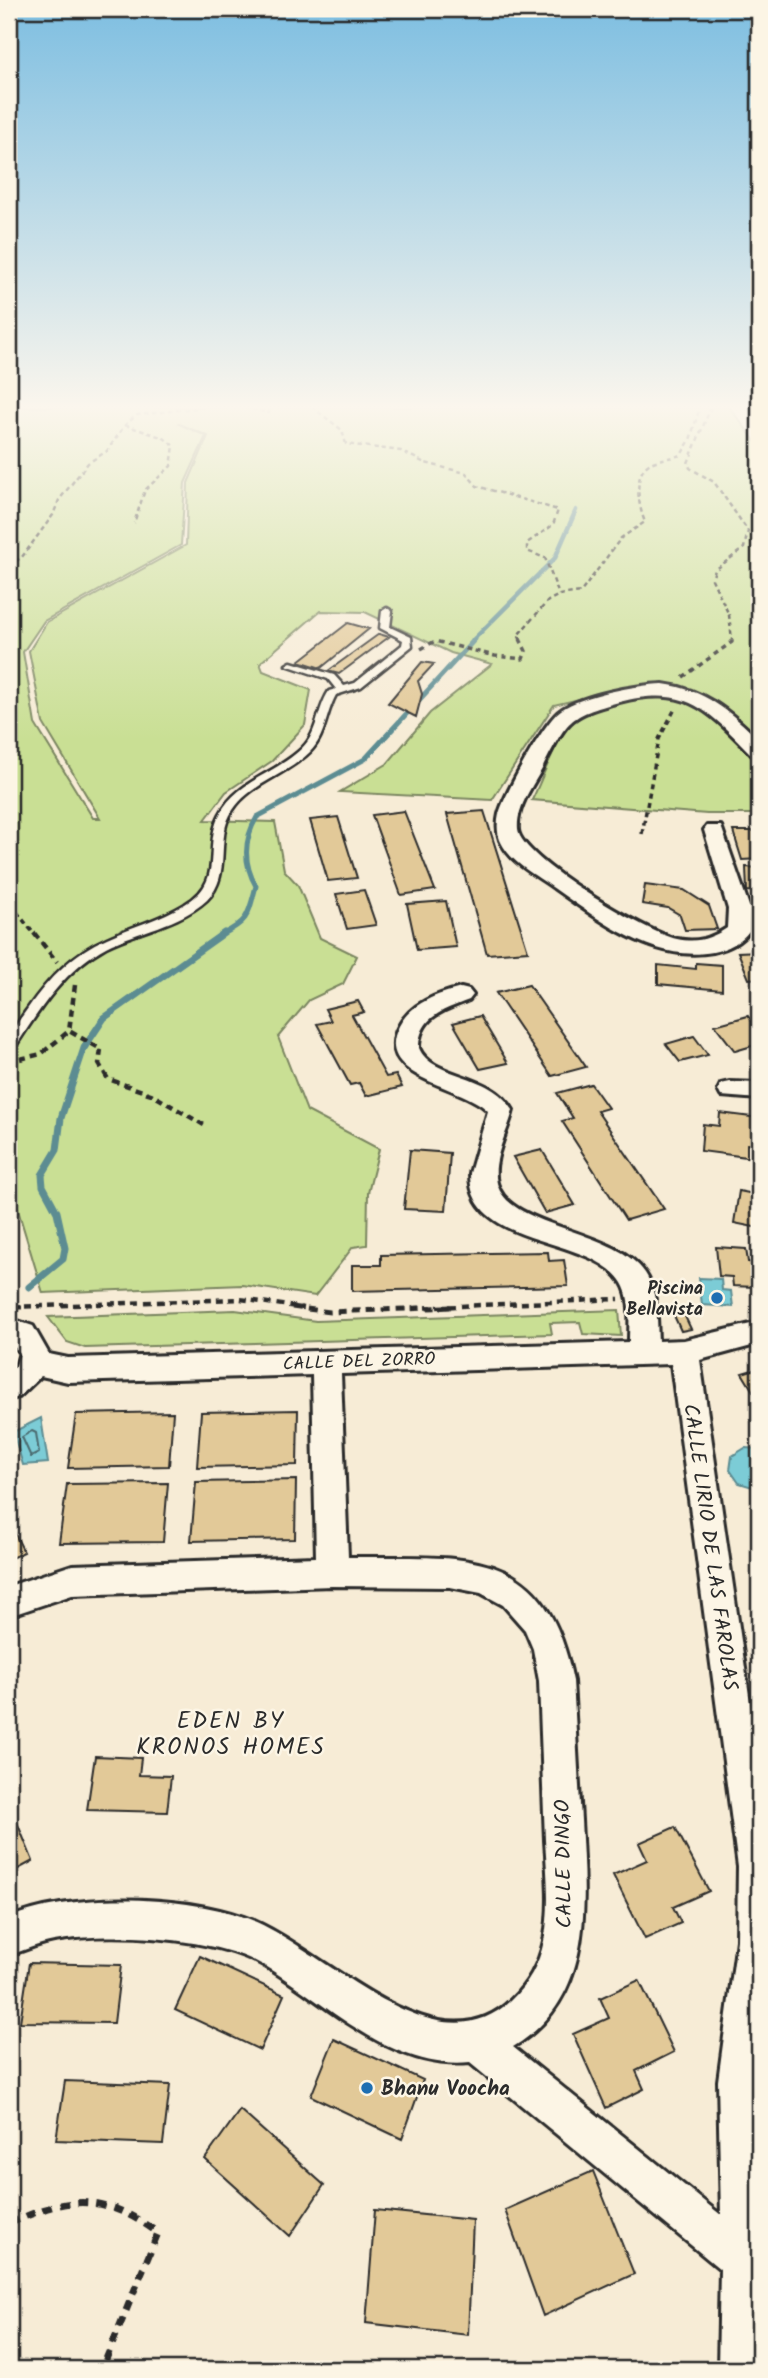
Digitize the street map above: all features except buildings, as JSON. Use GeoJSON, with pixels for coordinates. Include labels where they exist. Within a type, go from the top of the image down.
{"type":"FeatureCollection","features":[{"type":"Feature","properties":{"kind":"street"},"geometry":{"type":"LineString","coordinates":[[714,830],[739,909],[738,931],[728,941],[706,946],[678,946],[624,927],[522,856],[508,834],[508,813],[559,720],[580,708],[602,701],[663,689],[679,692],[715,710],[759,751]]}},
{"type":"Feature","properties":{"kind":"street"},"geometry":{"type":"LineString","coordinates":[[461,995],[421,1014],[409,1027],[406,1042],[410,1057],[421,1069],[471,1086],[491,1097],[501,1110],[484,1163],[483,1185],[496,1206],[524,1224],[572,1241],[622,1265],[635,1278],[643,1353]]}},
{"type":"Feature","properties":{"kind":"street"},"geometry":{"type":"LineString","coordinates":[[730,1090],[759,1091]]}},
{"type":"Feature","properties":{"kind":"street"},"geometry":{"type":"LineString","coordinates":[[9,1329],[23,1334],[31,1342],[34,1363],[19,1382],[9,1388]]}},
{"type":"Feature","properties":{"kind":"street"},"geometry":{"type":"LineString","coordinates":[[684,1352],[759,1333]]}},
{"type":"Feature","properties":{"kind":"street","name":"CALLE DEL ZORRO"},"geometry":{"type":"LineString","coordinates":[[34,1363],[68,1370],[684,1352]]}},
{"type":"Feature","properties":{"kind":"street","name":"CALLE LIRIO DE LAS FAROLAS"},"geometry":{"type":"LineString","coordinates":[[684,1352],[756,1867],[756,1940],[738,2081],[748,2234],[740,2369]]}},
{"type":"Feature","properties":{"kind":"street"},"geometry":{"type":"LineString","coordinates":[[326,1362],[332,1570]]}},
{"type":"Feature","properties":{"kind":"street","name":"CALLE DINGO"},"geometry":{"type":"LineString","coordinates":[[9,1601],[72,1580],[332,1570],[450,1572],[487,1579],[515,1594],[538,1620],[550,1649],[557,1694],[567,1909],[564,1944],[554,1976],[534,2007],[507,2031],[477,2043],[434,2043],[400,2032],[281,1954],[244,1936],[201,1927],[106,1920],[56,1922],[9,1937]]}},
{"type":"Feature","properties":{"kind":"street"},"geometry":{"type":"LineString","coordinates":[[477,2043],[748,2234]]}},
{"type":"Feature","properties":{"kind":"lane"},"geometry":{"type":"LineString","coordinates":[[9,1046],[55,978],[99,946],[187,907],[210,889],[216,864],[216,837],[228,808],[256,782],[302,752],[317,737],[323,708],[332,693],[358,685],[407,646],[408,639],[385,628],[387,611]]}},
{"type":"Feature","properties":{"kind":"lane"},"geometry":{"type":"LineString","coordinates":[[291,665],[331,677],[342,690]]}},
{"type":"Feature","properties":{"kind":"path"},"geometry":{"type":"LineString","coordinates":[[9,566],[22,557],[49,518]]}},
{"type":"Feature","properties":{"kind":"path"},"geometry":{"type":"LineString","coordinates":[[134,523],[136,518]]}},
{"type":"Feature","properties":{"kind":"path"},"geometry":{"type":"LineString","coordinates":[[555,518],[553,525],[527,543],[527,551],[545,558],[559,595]]}},
{"type":"Feature","properties":{"kind":"path"},"geometry":{"type":"LineString","coordinates":[[393,657],[435,641],[495,656],[523,659],[526,651],[518,635],[523,622],[559,595],[576,595],[581,592],[621,538],[645,522],[643,518]]}},
{"type":"Feature","properties":{"kind":"path"},"geometry":{"type":"LineString","coordinates":[[642,834],[659,739],[676,707],[678,681],[732,642],[729,615],[712,579],[715,570],[744,548],[748,531],[739,518]]}},
{"type":"Feature","properties":{"kind":"path"},"geometry":{"type":"LineString","coordinates":[[9,895],[16,911],[66,970],[77,995],[71,1011],[69,1031],[48,1049],[29,1059],[20,1059]]}},
{"type":"Feature","properties":{"kind":"path"},"geometry":{"type":"LineString","coordinates":[[69,1031],[101,1049],[99,1064],[108,1079],[151,1094],[204,1125]]}},
{"type":"Feature","properties":{"kind":"path"},"geometry":{"type":"LineString","coordinates":[[9,1307],[240,1299],[330,1312],[639,1298]]}},
{"type":"Feature","properties":{"kind":"path"},"geometry":{"type":"LineString","coordinates":[[9,2224],[59,2203],[95,2202],[126,2211],[158,2233],[102,2369]]}},
{"type":"Feature","properties":{"kind":"green space"},"geometry":{"type":"Polygon","coordinates":[[[9,518],[183,518],[181,545],[44,621],[23,652],[35,724],[93,818],[100,818],[43,723],[29,651],[47,622],[186,545],[187,518],[759,518],[759,739],[706,699],[684,690],[641,686],[554,705],[492,800],[340,792],[387,764],[430,713],[492,664],[451,653],[365,612],[320,611],[260,663],[263,671],[311,690],[305,725],[272,761],[226,792],[205,820],[275,822],[284,870],[298,885],[320,938],[357,956],[343,984],[309,1000],[278,1037],[307,1111],[379,1149],[368,1193],[367,1245],[353,1247],[315,1296],[243,1285],[43,1293],[9,1180],[9,518]]]}},
{"type":"Feature","properties":{"kind":"green space"},"geometry":{"type":"Polygon","coordinates":[[[654,696],[685,702],[699,709],[725,728],[759,762],[759,814],[707,814],[532,800],[557,744],[576,718],[603,705],[654,696]]]}},
{"type":"Feature","properties":{"kind":"green space"},"geometry":{"type":"Polygon","coordinates":[[[235,1310],[316,1321],[619,1310],[621,1336],[583,1334],[580,1322],[550,1323],[552,1334],[85,1348],[67,1342],[48,1317],[235,1310]]]}},
{"type":"Feature","properties":{"kind":"water","name":"Piscina Bellavista"},"geometry":{"type":"Polygon","coordinates":[[[699,1278],[721,1279],[722,1290],[731,1291],[733,1307],[702,1305],[699,1278]]]}},
{"type":"Feature","properties":{"kind":"water"},"geometry":{"type":"Polygon","coordinates":[[[41,1418],[48,1463],[23,1465],[13,1432],[41,1418]]]}},
{"type":"Feature","properties":{"kind":"water"},"geometry":{"type":"Polygon","coordinates":[[[745,1448],[759,1449],[759,1489],[739,1483],[730,1470],[732,1456],[745,1448]]]}},
{"type":"Feature","properties":{"kind":"waterway"},"geometry":{"type":"LineString","coordinates":[[473,640],[555,558],[573,518]]}},
{"type":"Feature","properties":{"kind":"waterway"},"geometry":{"type":"LineString","coordinates":[[222,935],[246,917],[251,904],[256,886],[249,869],[247,851],[257,817],[365,759],[475,639]]}},
{"type":"Feature","properties":{"kind":"waterway"},"geometry":{"type":"LineString","coordinates":[[29,1287],[63,1259],[65,1248],[57,1212],[43,1186],[42,1175],[57,1150],[61,1118],[84,1048],[104,1018],[222,935]]}},
{"type":"Feature","properties":{"kind":"place","name":"Piscina Bellavista"},"geometry":{"type":"Point","coordinates":[717,1298]}},
{"type":"Feature","properties":{"kind":"place","name":"Bhanu Voocha"},"geometry":{"type":"Point","coordinates":[367,2088]}},
{"type":"Feature","properties":{"kind":"district","name":"EDEN BY KRONOS HOMES"},"geometry":{"type":"Point","coordinates":[231,1733]}}]}
